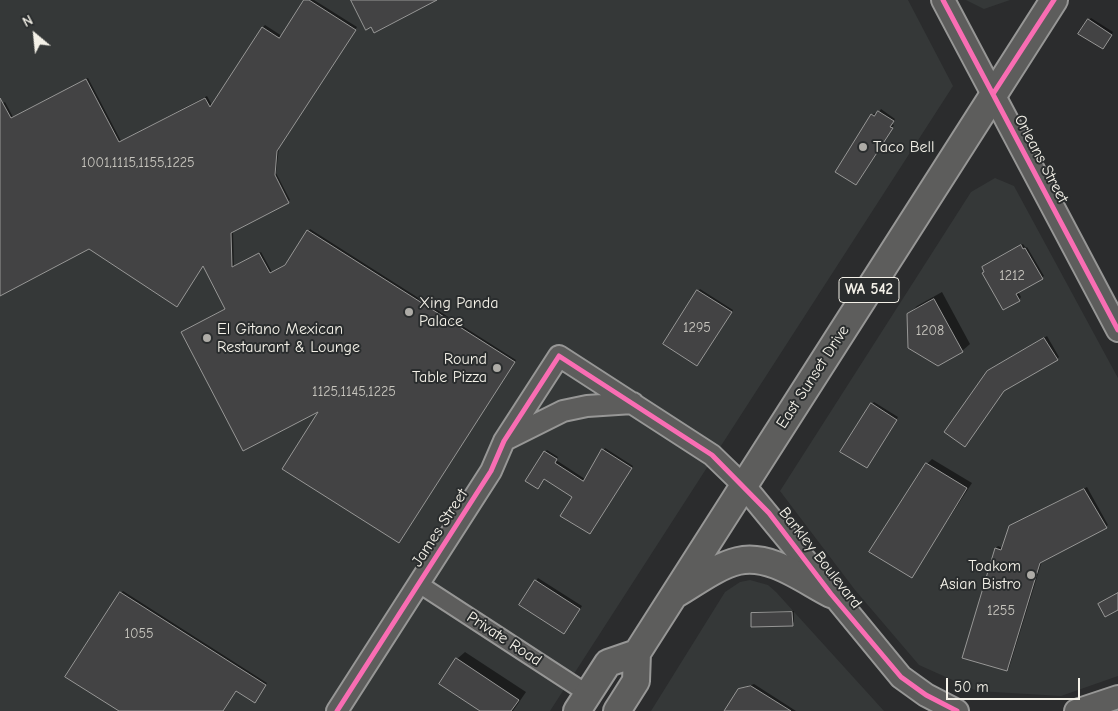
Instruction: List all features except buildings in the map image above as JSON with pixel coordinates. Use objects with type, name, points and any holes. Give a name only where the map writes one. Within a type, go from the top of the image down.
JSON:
[{"type":"main road","name":"Orleans Street","points":[[943,0],[1118,330]]},
{"type":"main road","name":"East Sunset Drive","points":[[617,711],[636,681],[637,653],[1054,0]]},
{"type":"main road","name":"Barkley Boulevard","points":[[744,486],[901,677],[926,695],[957,711]]},
{"type":"main road","points":[[673,595],[728,564],[751,559],[772,564],[832,594]]},
{"type":"main road","points":[[583,702],[608,663],[637,653]]},
{"type":"main road","points":[[1076,711],[1118,697]]},
{"type":"street","name":"Barkley Boulevard","points":[[559,356],[712,455],[744,486]]},
{"type":"street","name":"James Street","points":[[337,711],[491,471],[504,441],[559,356]]},
{"type":"street","points":[[504,441],[564,411],[587,406],[633,403]]},
{"type":"street","name":"Private Road","points":[[419,584],[583,702]]},
{"type":"shaded area","points":[[0,0],[908,0],[953,86],[550,711],[0,711]]},
{"type":"shaded area","points":[[966,0],[1010,0],[984,9]]},
{"type":"shaded area","points":[[995,178],[1014,186],[1118,378],[1118,676],[1061,696],[977,691],[919,665],[855,590],[780,491],[971,192]]},
{"type":"shaded area","points":[[750,580],[768,585],[776,592],[884,711],[651,711],[725,592],[740,582]]},
{"type":"cycle path","points":[[943,0],[1118,330]]},
{"type":"cycle path","points":[[993,94],[1054,0]]},
{"type":"cycle path","points":[[337,711],[491,471],[504,441],[559,356],[712,455],[769,513],[831,594],[901,677],[926,695],[957,711]]},
{"type":"place","name":"Taco Bell","points":[[863,147]]},
{"type":"place","name":"Xing Panda Palace","points":[[409,312]]},
{"type":"place","name":"El Gitano Mexican Restaurant & Lounge","points":[[207,338]]},
{"type":"place","name":"Round Table Pizza","points":[[497,368]]},
{"type":"place","name":"Toakom Asian Bistro","points":[[1031,575]]}]
